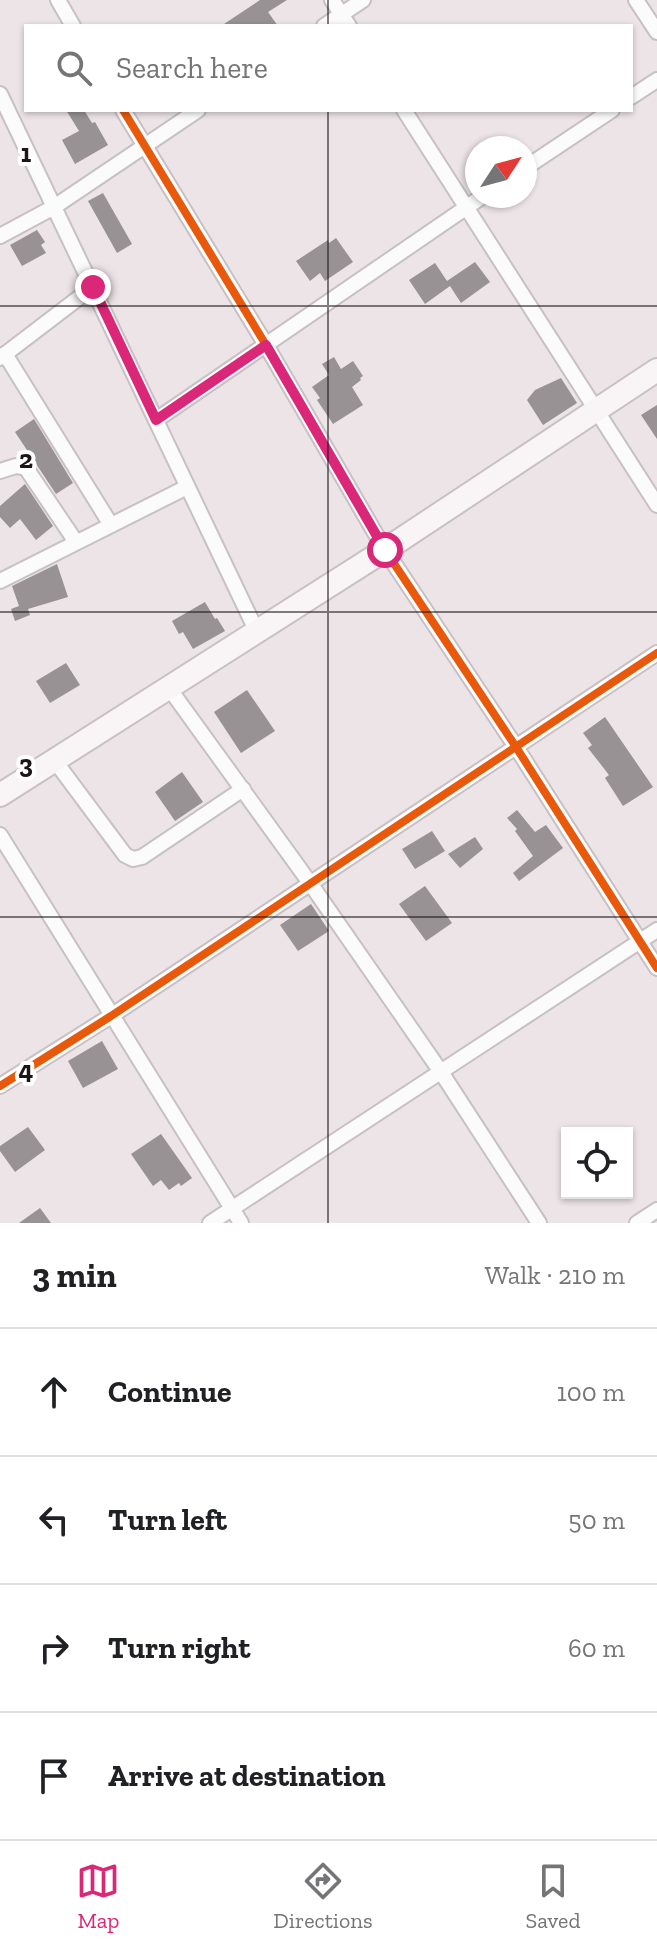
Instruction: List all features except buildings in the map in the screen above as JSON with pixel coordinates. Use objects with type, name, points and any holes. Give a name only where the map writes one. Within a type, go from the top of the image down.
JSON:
[{"type":"street","points":[[58,0],[72,24]]},
{"type":"street","points":[[332,0],[345,20],[363,0]]},
{"type":"street","points":[[636,0],[657,32]]},
{"type":"street","points":[[633,96],[657,80]]},
{"type":"street","points":[[0,94],[257,632]]},
{"type":"street","points":[[124,112],[266,345],[385,550],[657,968]]},
{"type":"street","points":[[0,236],[54,207],[195,112]]},
{"type":"street","points":[[405,112],[465,202]]},
{"type":"street","points":[[537,160],[609,112]]},
{"type":"street","points":[[156,420],[465,208]]},
{"type":"street","points":[[469,208],[657,505]]},
{"type":"street","points":[[93,287],[3,356],[111,525]]},
{"type":"street","points":[[0,795],[385,550],[657,370]]},
{"type":"street","points":[[0,471],[16,466],[26,468],[76,542]]},
{"type":"street","points":[[0,581],[187,487]]},
{"type":"street","points":[[0,1086],[111,1016],[657,653]]},
{"type":"street","points":[[169,688],[441,1072],[539,1223]]},
{"type":"street","points":[[55,761],[125,855],[133,859],[142,857],[243,789]]},
{"type":"street","points":[[0,835],[241,1223]]},
{"type":"street","points":[[210,1223],[657,930]]},
{"type":"street","points":[[637,1223],[657,1210]]},
{"type":"cycle path","points":[[124,112],[266,345],[385,550],[657,968]]},
{"type":"cycle path","points":[[0,1086],[111,1016],[657,653]]},
{"type":"route","points":[[93,287],[156,420],[266,345],[385,550]]}]
